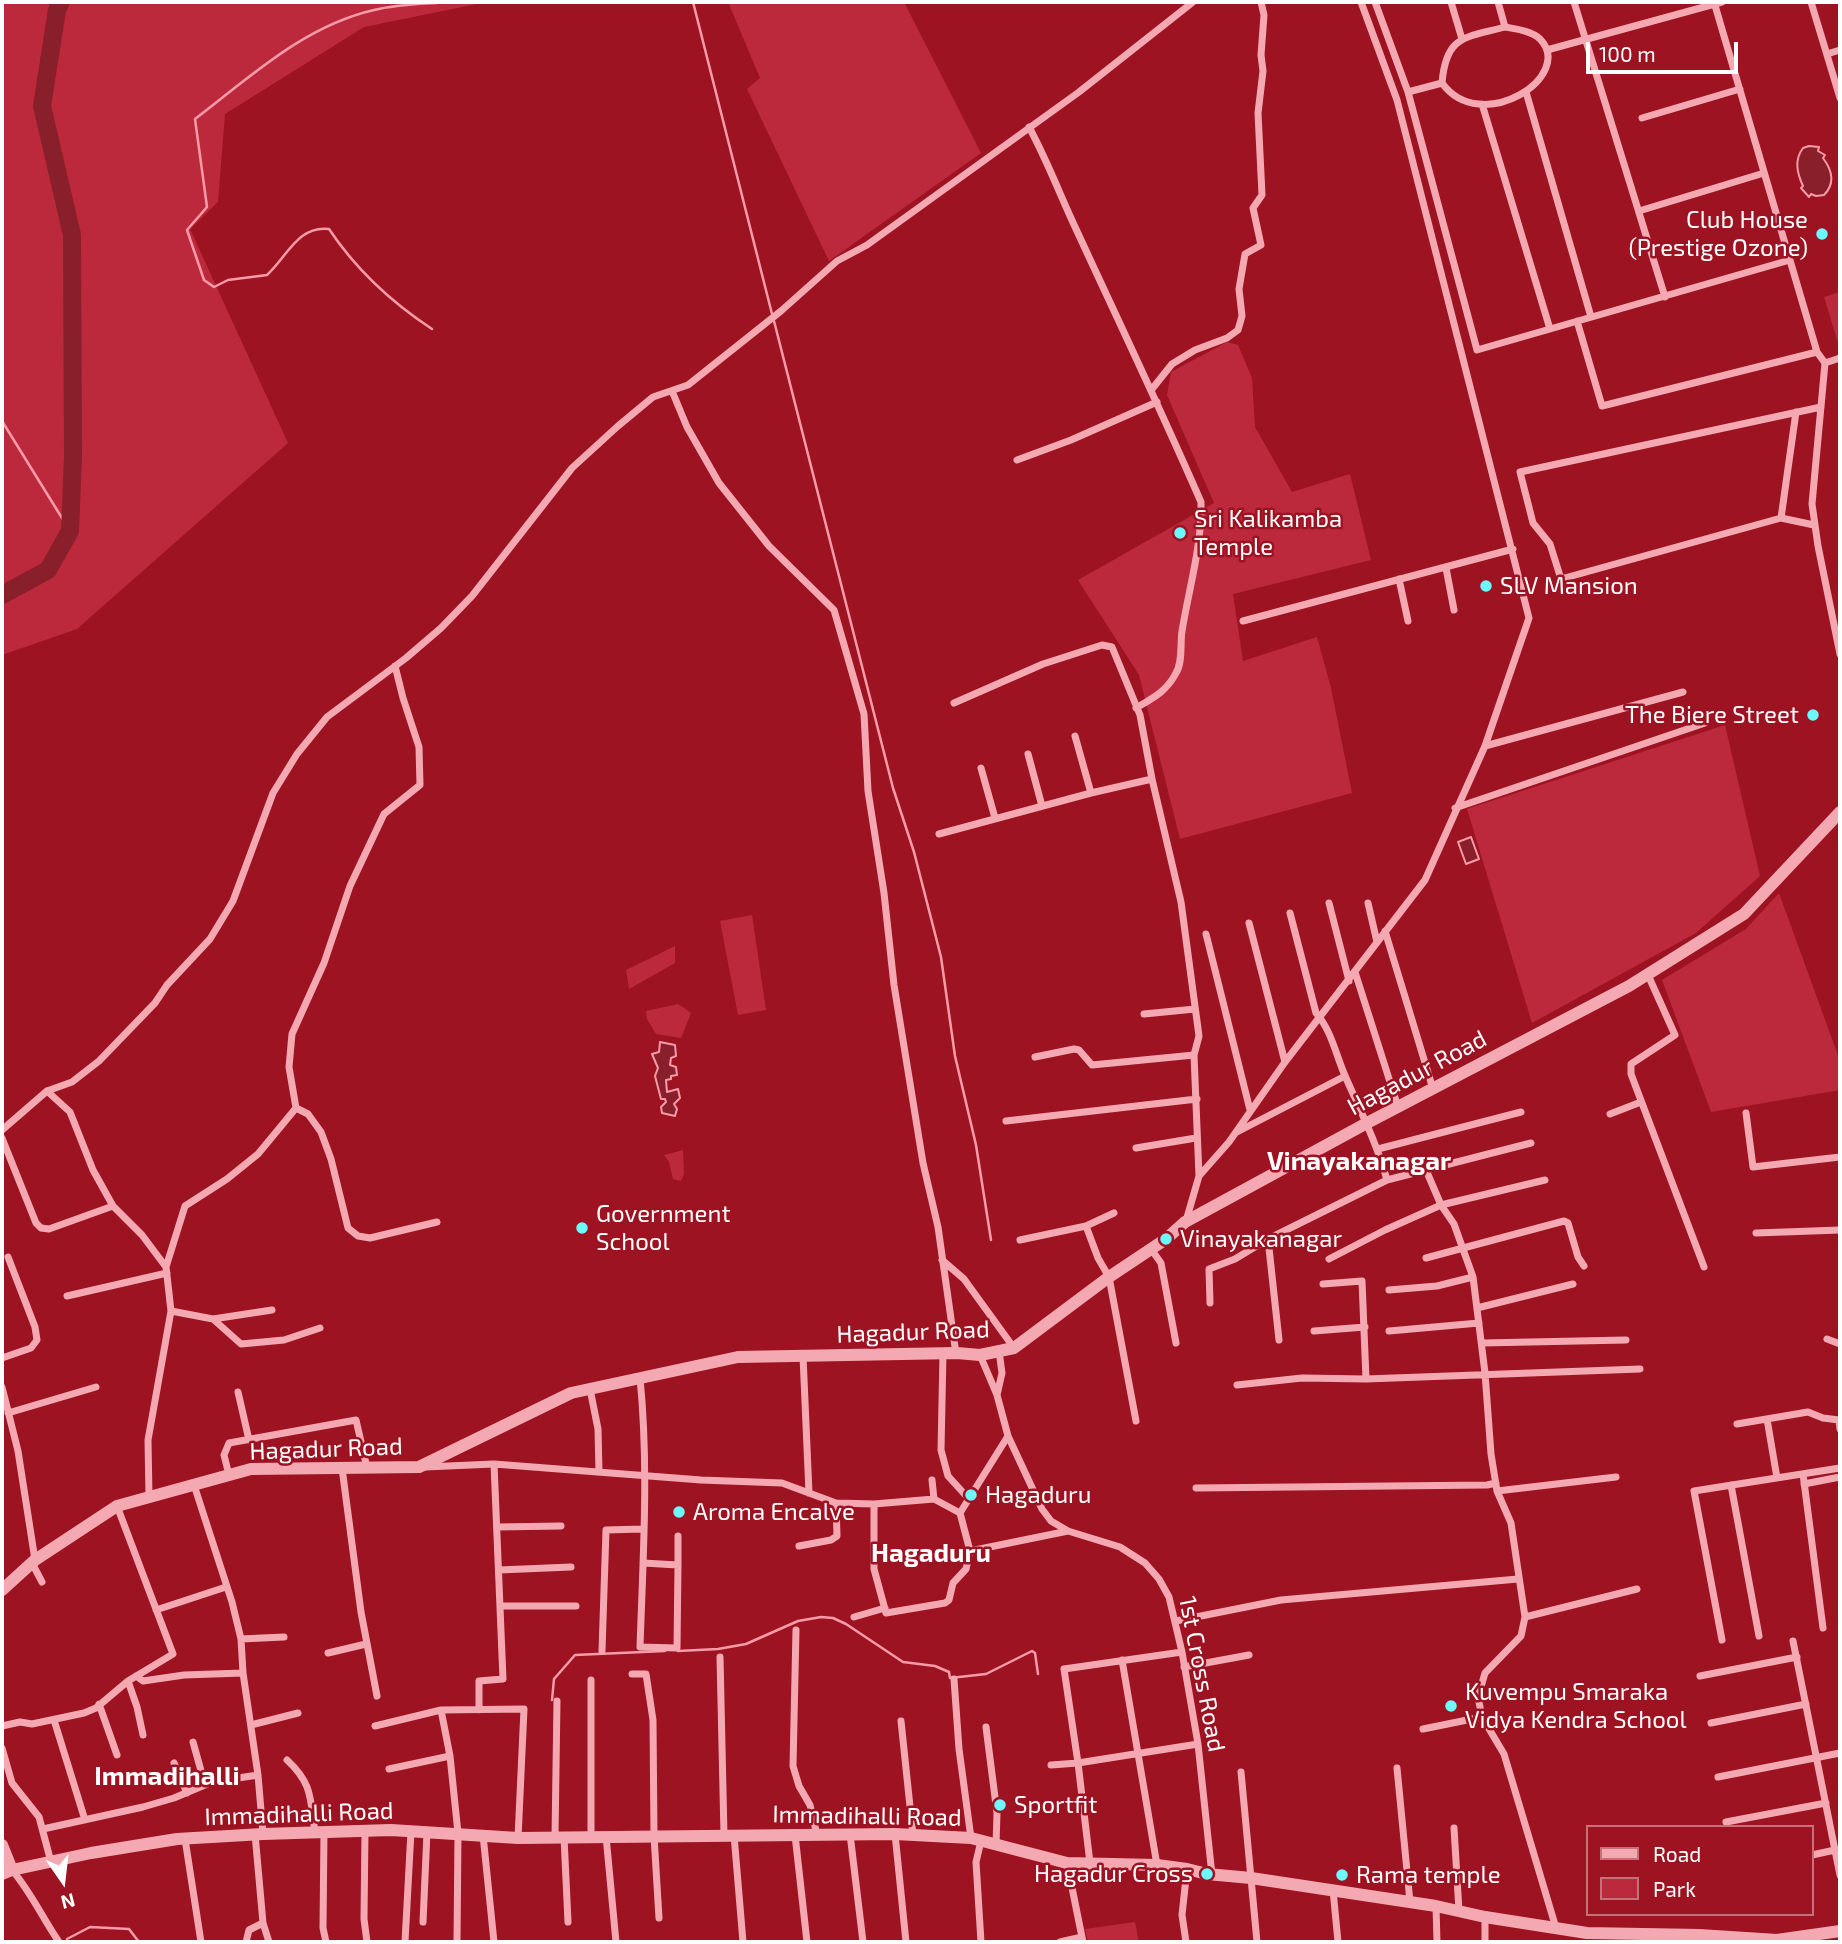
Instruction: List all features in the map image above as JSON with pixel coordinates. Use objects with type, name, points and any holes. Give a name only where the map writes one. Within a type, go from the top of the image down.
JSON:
[{"type":"street","points":[[2,1130],[47,1091],[72,1082],[99,1060],[155,1003],[210,939],[233,901],[273,793],[297,754],[327,717],[441,628],[472,596],[572,468],[653,397],[688,385],[735,349],[837,261],[867,245],[1079,92],[1193,2]]},
{"type":"street","points":[[1152,389],[1172,364],[1238,330],[1242,316],[1239,289],[1245,254],[1261,245],[1253,208],[1262,195],[1258,113],[1263,71],[1261,55],[1264,15],[1261,2]]},
{"type":"street","points":[[1199,1177],[1236,1132],[1285,1062],[1425,880],[1485,746],[1529,618],[1397,100],[1361,2]]},
{"type":"street","points":[[1375,2],[1408,92],[1476,350],[1790,260]]},
{"type":"street","points":[[1451,2],[1462,39]]},
{"type":"street","points":[[1497,2],[1505,27]]},
{"type":"street","points":[[1574,2],[1665,296]]},
{"type":"street","points":[[1811,2],[1840,98]]},
{"type":"street","points":[[1547,50],[1717,3],[1817,352],[1825,363],[1812,504],[1840,654]]},
{"type":"street","points":[[1505,27],[1533,35],[1540,39],[1547,50],[1546,69],[1537,83],[1525,92],[1495,103],[1466,102],[1450,95],[1441,83],[1449,50],[1462,39],[1505,27]]},
{"type":"street","points":[[1827,54],[1840,50]]},
{"type":"street","points":[[1408,92],[1441,83]]},
{"type":"street","points":[[1642,118],[1740,89]]},
{"type":"street","points":[[1525,92],[1591,317]]},
{"type":"street","points":[[1482,104],[1550,329]]},
{"type":"street","points":[[1029,127],[1152,389],[1201,502],[1194,573],[1182,632],[1178,671],[1162,693],[1136,708]]},
{"type":"street","points":[[1639,211],[1764,173]]},
{"type":"street","points":[[1577,321],[1602,406],[1817,352]]},
{"type":"street","points":[[1825,363],[1840,358]]},
{"type":"street","points":[[672,391],[687,427],[719,483],[769,546],[834,610],[863,714],[868,791],[884,893],[894,985],[942,1260],[949,1354],[941,1450],[948,1476],[969,1499]]},
{"type":"street","points":[[1017,460],[1071,440],[1157,402]]},
{"type":"street","points":[[1815,526],[1781,518],[1561,579],[1550,544],[1533,523],[1520,472],[1821,407]]},
{"type":"street","points":[[1781,518],[1796,412]]},
{"type":"street","points":[[1243,621],[1513,548]]},
{"type":"street","points":[[1446,568],[1454,610]]},
{"type":"street","points":[[1399,579],[1408,621]]},
{"type":"street","points":[[954,703],[1043,664],[1102,645],[1112,647],[1140,715],[1181,902],[1199,1036],[1194,1055],[1199,1177],[1185,1222]]},
{"type":"street","points":[[149,1496],[148,1440],[171,1311],[166,1270],[185,1206],[227,1179],[258,1154],[296,1108],[289,1067],[292,1034],[324,963],[350,886],[384,814],[421,785],[419,747],[395,666]]},
{"type":"street","points":[[1485,746],[1683,692]]},
{"type":"street","points":[[1455,808],[1705,723]]},
{"type":"street","points":[[1076,736],[1091,793]]},
{"type":"street","points":[[1028,754],[1042,806]]},
{"type":"street","points":[[981,768],[995,818]]},
{"type":"street","points":[[939,834],[1152,779]]},
{"type":"street","name":"Hagadur Road","points":[[2,1590],[33,1562],[117,1507],[251,1469],[419,1467],[571,1393],[738,1357],[980,1355],[1014,1348],[1109,1277],[1151,1250],[1185,1222],[1648,975],[1744,914],[1840,812]]},
{"type":"street","points":[[1329,903],[1349,981]]},
{"type":"street","points":[[1368,903],[1377,942]]},
{"type":"street","points":[[1290,914],[1316,1013],[1325,1022],[1345,1076],[1378,1149],[1387,1180]]},
{"type":"street","points":[[1249,923],[1285,1062]]},
{"type":"street","points":[[1385,930],[1433,1089]]},
{"type":"street","points":[[1206,934],[1250,1110]]},
{"type":"street","points":[[1355,972],[1398,1107]]},
{"type":"street","points":[[1648,975],[1675,1035],[1631,1065],[1631,1074],[1704,1267]]},
{"type":"street","points":[[1144,1014],[1195,1009]]},
{"type":"street","points":[[1035,1057],[1074,1049],[1079,1050],[1092,1065],[1194,1055]]},
{"type":"street","points":[[1236,1132],[1345,1076]]},
{"type":"street","points":[[47,1091],[70,1112],[93,1170],[113,1206],[142,1235],[166,1270]]},
{"type":"street","points":[[1006,1121],[1197,1100]]},
{"type":"street","points":[[1610,1114],[1641,1102]]},
{"type":"street","points":[[296,1108],[308,1114],[321,1132],[331,1159],[348,1228],[358,1236],[370,1238],[437,1222]]},
{"type":"street","points":[[1378,1149],[1521,1112]]},
{"type":"street","points":[[1746,1113],[1753,1167],[1840,1157]]},
{"type":"street","points":[[2,1138],[36,1223],[41,1228],[49,1229],[113,1206]]},
{"type":"street","points":[[1136,1148],[1196,1138]]},
{"type":"street","points":[[1210,1303],[1209,1269],[1235,1259],[1268,1239],[1387,1180],[1531,1143]]},
{"type":"street","points":[[1426,1170],[1441,1205],[1454,1224],[1473,1277],[1482,1343],[1488,1428],[1497,1487],[1511,1523],[1525,1617],[1521,1636],[1485,1672],[1478,1697],[1482,1717],[1504,1754],[1556,1928]]},
{"type":"street","points":[[1329,1259],[1441,1205],[1545,1180]]},
{"type":"street","points":[[1020,1240],[1086,1226],[1114,1213]]},
{"type":"street","points":[[1426,1258],[1564,1221],[1568,1223],[1578,1257],[1584,1266]]},
{"type":"street","points":[[1086,1226],[1098,1258],[1109,1277],[1136,1421]]},
{"type":"street","points":[[1756,1233],[1840,1230]]},
{"type":"street","points":[[1268,1239],[1279,1340]]},
{"type":"street","points":[[1151,1250],[1161,1263],[1175,1343]]},
{"type":"street","points":[[2,1358],[31,1348],[37,1340],[35,1327],[8,1256]]},
{"type":"street","points":[[942,1260],[964,1279],[1014,1348]]},
{"type":"street","points":[[67,1296],[166,1270]]},
{"type":"street","points":[[1389,1290],[1437,1286],[1473,1277]]},
{"type":"street","points":[[1323,1284],[1362,1281],[1366,1379]]},
{"type":"street","points":[[1477,1308],[1573,1284]]},
{"type":"street","points":[[171,1311],[213,1319],[272,1310]]},
{"type":"street","points":[[213,1319],[241,1344],[284,1340],[320,1328]]},
{"type":"street","points":[[1389,1331],[1479,1323]]},
{"type":"street","points":[[1314,1331],[1365,1327]]},
{"type":"street","points":[[1827,1339],[1840,1344]]},
{"type":"street","points":[[1482,1343],[1626,1340]]},
{"type":"street","points":[[997,1395],[1002,1373],[999,1351]]},
{"type":"street","name":"1st Cross Road","points":[[980,1355],[997,1395],[1008,1436],[1042,1509],[1051,1521],[1068,1531],[1120,1547],[1145,1563],[1159,1578],[1169,1597],[1176,1621],[1198,1744],[1212,1875]]},
{"type":"street","points":[[803,1356],[809,1493]]},
{"type":"street","points":[[1237,1385],[1302,1378],[1366,1379],[1640,1369]]},
{"type":"street","points":[[640,1378],[646,1476],[640,1647],[677,1648],[678,1536]]},
{"type":"street","points":[[2,1387],[18,1451],[33,1562],[42,1581]]},
{"type":"street","points":[[8,1413],[96,1387]]},
{"type":"street","points":[[590,1389],[598,1429],[599,1472]]},
{"type":"street","points":[[238,1392],[249,1440]]},
{"type":"street","points":[[1737,1424],[1808,1412],[1839,1420],[1840,1429]]},
{"type":"street","points":[[1767,1419],[1777,1478]]},
{"type":"street","points":[[229,1475],[224,1455],[229,1443],[356,1420],[367,1468]]},
{"type":"street","points":[[960,1513],[1008,1436]]},
{"type":"street","points":[[479,1710],[479,1681],[503,1679],[494,1464]]},
{"type":"street","points":[[419,1467],[494,1464],[782,1483],[836,1503],[874,1504],[934,1499],[960,1513],[970,1550],[965,1569],[953,1583],[950,1600],[946,1603],[886,1613],[874,1569],[874,1504]]},
{"type":"street","points":[[342,1468],[366,1644],[377,1696]]},
{"type":"street","points":[[1722,1640],[1694,1491],[1840,1468]]},
{"type":"street","points":[[1803,1474],[1824,1628]]},
{"type":"street","points":[[1804,1484],[1840,1477]]},
{"type":"street","points":[[1196,1488],[1497,1487],[1616,1478]]},
{"type":"street","points":[[932,1480],[934,1499]]},
{"type":"street","points":[[194,1485],[241,1639],[243,1673],[258,1775],[262,1923],[270,1942]]},
{"type":"street","points":[[1731,1485],[1759,1636]]},
{"type":"street","points":[[799,1546],[831,1540],[837,1536],[836,1503]]},
{"type":"street","points":[[2,1726],[20,1722],[32,1724],[84,1713],[128,1681],[173,1654],[117,1507]]},
{"type":"street","points":[[497,1527],[561,1526]]},
{"type":"street","points":[[602,1651],[606,1530],[643,1529]]},
{"type":"street","points":[[970,1550],[1068,1531]]},
{"type":"street","points":[[643,1563],[678,1565]]},
{"type":"street","points":[[499,1570],[571,1567]]},
{"type":"street","points":[[1176,1621],[1281,1600],[1518,1579]]},
{"type":"street","points":[[156,1610],[226,1587]]},
{"type":"street","points":[[1525,1617],[1637,1589]]},
{"type":"street","points":[[500,1606],[576,1606]]},
{"type":"street","points":[[854,1617],[886,1608]]},
{"type":"street","points":[[796,1630],[793,1766],[799,1786],[810,1805],[817,1835]]},
{"type":"street","points":[[241,1639],[284,1637]]},
{"type":"street","points":[[1793,1641],[1840,1875]]},
{"type":"street","points":[[328,1653],[366,1644]]},
{"type":"street","points":[[1090,1863],[1064,1669],[1182,1652]]},
{"type":"street","points":[[1184,1667],[1249,1655]]},
{"type":"street","points":[[720,1657],[729,1835],[743,1942]]},
{"type":"street","points":[[1700,1676],[1797,1657]]},
{"type":"street","points":[[1122,1661],[1157,1865]]},
{"type":"street","points":[[136,1676],[143,1681],[184,1675],[243,1673]]},
{"type":"street","points":[[632,1674],[646,1674],[653,1720],[654,1836],[659,1918]]},
{"type":"street","points":[[954,1679],[959,1749],[976,1840],[982,1942]]},
{"type":"street","points":[[591,1680],[591,1836]]},
{"type":"street","points":[[128,1681],[143,1735]]},
{"type":"street","points":[[557,1701],[560,1837],[568,1922]]},
{"type":"street","points":[[99,1704],[117,1755]]},
{"type":"street","points":[[1711,1723],[1806,1704]]},
{"type":"street","points":[[375,1726],[441,1710],[524,1709],[518,1838]]},
{"type":"street","points":[[441,1710],[450,1756],[458,1833],[457,1942]]},
{"type":"street","points":[[251,1726],[298,1713]]},
{"type":"street","points":[[1423,1729],[1482,1717]]},
{"type":"street","points":[[54,1720],[85,1820]]},
{"type":"street","points":[[901,1721],[913,1835]]},
{"type":"street","points":[[986,1727],[997,1813],[996,1845]]},
{"type":"street","points":[[193,1742],[205,1785]]},
{"type":"street","points":[[1051,1765],[1198,1744]]},
{"type":"street","points":[[2,1748],[12,1783],[39,1817],[51,1861]]},
{"type":"street","points":[[1718,1777],[1840,1753]]},
{"type":"street","points":[[389,1769],[450,1756]]},
{"type":"street","points":[[287,1760],[302,1774],[308,1787],[319,1832],[323,1928],[326,1942]]},
{"type":"street","points":[[174,1763],[187,1793]]},
{"type":"street","points":[[1397,1768],[1410,1903]]},
{"type":"street","points":[[1241,1772],[1257,1942]]},
{"type":"street","points":[[43,1829],[143,1807],[205,1785],[258,1775]]},
{"type":"street","points":[[1726,1822],[1826,1803]]},
{"type":"street","points":[[1830,1826],[1840,1824]]},
{"type":"street","points":[[1454,1828],[1459,1911]]},
{"type":"street","points":[[365,1831],[364,1919],[367,1942]]},
{"type":"street","points":[[405,1942],[411,1831]]},
{"type":"street","name":"Immadihalli Road","points":[[7,1872],[90,1853],[185,1839],[259,1834],[411,1831],[518,1838],[895,1834],[976,1840],[1067,1863],[1157,1865],[1212,1875],[1332,1890],[1556,1928],[1587,1938],[1710,1935],[1777,1941],[1840,1935]]},
{"type":"street","points":[[423,1922],[427,1832]]},
{"type":"street","points":[[850,1834],[863,1942]]},
{"type":"street","points":[[895,1834],[906,1942]]},
{"type":"street","points":[[484,1835],[494,1942]]},
{"type":"street","points":[[795,1835],[807,1942]]},
{"type":"street","points":[[606,1836],[616,1942]]},
{"type":"street","points":[[185,1839],[201,1942]]},
{"type":"street","points":[[2,1845],[7,1872],[22,1882],[59,1942]]},
{"type":"street","points":[[1814,1855],[1835,1850]]},
{"type":"street","points":[[1060,1942],[1083,1940],[1067,1863]]},
{"type":"street","points":[[1186,1942],[1182,1915],[1187,1869]]},
{"type":"street","points":[[1332,1890],[1338,1942]]},
{"type":"street","points":[[1436,1906],[1437,1942]]},
{"type":"street","points":[[1485,1917],[1485,1942]]},
{"type":"street","points":[[246,1942],[249,1930],[262,1923]]},
{"type":"green space","points":[[2,2],[487,2],[364,27],[225,114],[218,202],[190,229],[288,443],[77,629],[2,655]]},
{"type":"green space","points":[[728,2],[904,2],[981,153],[829,261],[747,89],[760,78]]},
{"type":"green space","points":[[1840,292],[1840,346],[1839,346],[1824,297]]},
{"type":"green space","points":[[1227,342],[1238,345],[1252,378],[1255,427],[1292,492],[1350,474],[1371,560],[1233,594],[1243,661],[1317,637],[1331,688],[1352,793],[1180,839],[1139,675],[1078,580],[1214,503],[1167,395],[1171,372]]},
{"type":"green space","points":[[1725,725],[1760,876],[1696,933],[1532,1023],[1467,809]]},
{"type":"green space","points":[[1779,893],[1840,1061],[1840,1090],[1711,1112],[1662,980],[1746,929]]},
{"type":"green space","points":[[752,915],[766,1010],[738,1015],[720,921]]},
{"type":"green space","points":[[675,946],[675,963],[629,989],[626,970]]},
{"type":"green space","points":[[678,1004],[691,1013],[681,1038],[656,1034],[647,1019],[646,1011]]},
{"type":"green space","points":[[683,1150],[684,1174],[681,1181],[673,1179],[669,1162],[664,1155]]},
{"type":"green space","points":[[1135,1922],[1139,1942],[1088,1942],[1085,1929]]},
{"type":"shaded area","points":[[1819,147],[1818,151],[1825,155],[1823,158],[1829,167],[1831,181],[1824,195],[1811,194],[1809,197],[1801,188],[1803,186],[1797,162],[1803,148]]},
{"type":"shaded area","points":[[1471,837],[1479,859],[1466,864],[1458,842]]},
{"type":"shaded area","points":[[660,1042],[675,1045],[676,1056],[671,1058],[670,1065],[676,1067],[677,1075],[666,1080],[667,1092],[678,1089],[680,1098],[674,1104],[677,1109],[675,1116],[662,1113],[661,1107],[666,1102],[661,1099],[655,1076],[658,1068],[652,1054],[659,1052]]},
{"type":"waterway","points":[[2,595],[48,570],[70,531],[73,456],[72,235],[42,106],[57,10],[61,2]]},
{"type":"waterway","points":[[432,329],[376,285],[351,259],[329,229],[318,229],[301,237],[267,275],[228,280],[214,287],[204,280],[187,230],[207,207],[195,119],[257,70],[324,28],[383,8],[449,2]]},
{"type":"waterway","points":[[693,2],[772,314]]},
{"type":"waterway","points":[[774,321],[893,788],[914,852],[941,957],[955,1056],[976,1145],[991,1240]]},
{"type":"waterway","points":[[2,421],[70,531]]},
{"type":"waterway","points":[[678,1651],[718,1649],[746,1644],[798,1621],[821,1617],[833,1618],[846,1624],[903,1662],[935,1666],[949,1672],[950,1678],[986,1674],[1032,1651],[1035,1653],[1038,1674]]},
{"type":"waterway","points":[[552,1700],[554,1679],[575,1655],[665,1651]]},
{"type":"waterway","points":[[67,1939],[90,1927],[129,1929],[139,1942]]},
{"type":"place","name":"Club House (Prestige Ozone)","points":[[1822,234]]},
{"type":"place","name":"Sri Kalikamba Temple","points":[[1180,533]]},
{"type":"place","name":"SLV Mansion","points":[[1486,586]]},
{"type":"place","name":"The Biere Street","points":[[1813,715]]},
{"type":"place","name":"Government School","points":[[582,1228]]},
{"type":"place","name":"Vinayakanagar","points":[[1166,1239]]},
{"type":"place","name":"Hagaduru","points":[[971,1495]]},
{"type":"place","name":"Aroma Encalve","points":[[679,1512]]},
{"type":"place","name":"Kuvempu Smaraka Vidya Kendra School","points":[[1451,1706]]},
{"type":"place","name":"Sportfit","points":[[1000,1805]]},
{"type":"place","name":"Hagadur Cross","points":[[1207,1874]]},
{"type":"place","name":"Rama temple","points":[[1342,1875]]},
{"type":"district","name":"Vinayakanagar","points":[[1359,1161]]},
{"type":"district","name":"Hagaduru","points":[[931,1553]]},
{"type":"district","name":"Immadihalli","points":[[167,1776]]}]
